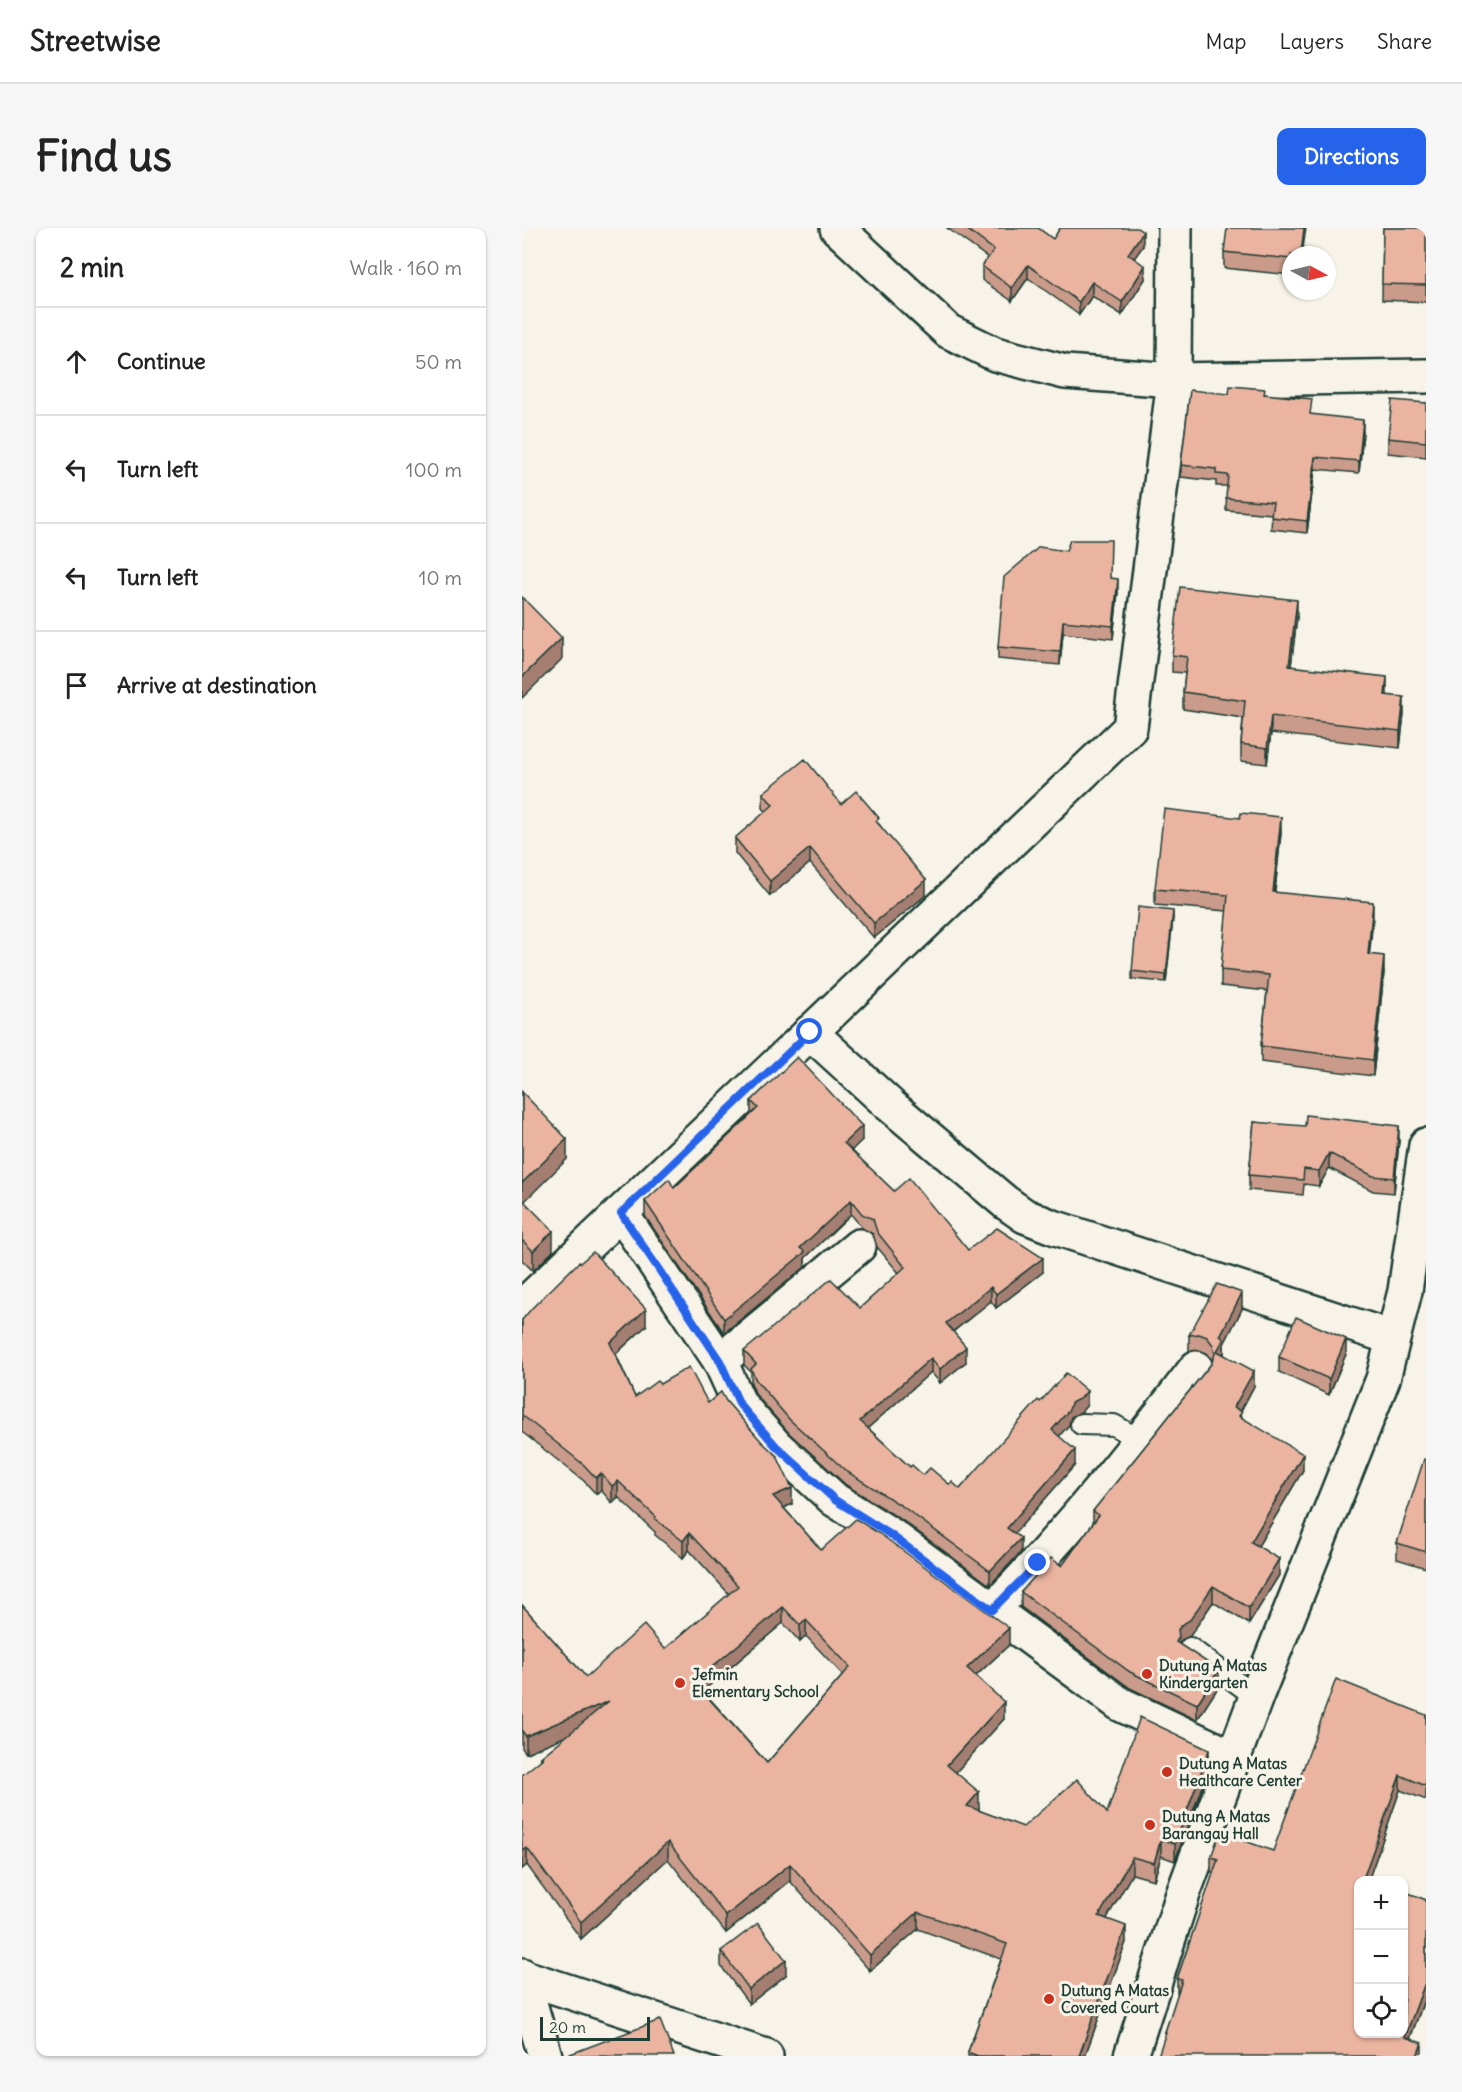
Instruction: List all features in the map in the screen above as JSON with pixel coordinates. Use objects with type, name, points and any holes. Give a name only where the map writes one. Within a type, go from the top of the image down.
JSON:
[{"type":"street","points":[[837,228],[948,331],[995,354],[1065,372],[1174,380],[1426,376]]},
{"type":"street","points":[[522,1307],[1130,728],[1174,380],[1175,228]]},
{"type":"street","points":[[810,1032],[891,1106],[1005,1202],[1025,1216],[1062,1231],[1393,1338]]},
{"type":"street","points":[[1131,2056],[1184,1894],[1256,1697],[1383,1379],[1405,1291],[1426,1145]]},
{"type":"street","points":[[621,1213],[720,1361],[740,1405],[784,1454],[835,1500],[891,1535],[1120,1704],[1234,1758]]},
{"type":"street","points":[[720,1361],[859,1246]]},
{"type":"street","points":[[992,1610],[1038,1563],[1141,1441],[1196,1368]]},
{"type":"street","points":[[523,1976],[545,2056]]},
{"type":"street","points":[[523,1976],[766,2056]]},
{"type":"lane","points":[[1081,1424],[1114,1425],[1141,1441]]},
{"type":"lane","points":[[1190,1648],[1256,1697]]},
{"type":"building","points":[[965,228],[1038,228],[1053,239],[1060,228],[1137,228],[1143,232],[1128,254],[1145,266],[1122,302],[1092,282],[1079,302],[1028,265],[1012,288],[982,266],[994,250]]},
{"type":"building","points":[[1227,228],[1304,228],[1302,246],[1282,246],[1282,258],[1224,252]]},
{"type":"building","points":[[1383,228],[1426,228],[1426,285],[1382,284]]},
{"type":"building","points":[[1230,386],[1265,389],[1264,394],[1312,399],[1310,414],[1363,420],[1359,461],[1315,457],[1307,521],[1271,517],[1273,502],[1226,498],[1228,475],[1216,474],[1216,469],[1181,465],[1190,390],[1229,394]]},
{"type":"building","points":[[1392,400],[1426,403],[1426,442],[1388,438]]},
{"type":"building","points":[[1070,540],[1111,540],[1110,578],[1118,579],[1113,626],[1063,621],[1060,652],[998,647],[1004,577],[1039,547],[1066,551]]},
{"type":"building","points":[[1180,587],[1297,600],[1289,666],[1387,677],[1385,695],[1404,697],[1400,731],[1271,716],[1267,748],[1241,744],[1245,701],[1183,692],[1187,657],[1172,655]]},
{"type":"building","points":[[522,597],[562,638],[522,677]]},
{"type":"building","points":[[805,759],[841,804],[856,791],[879,818],[876,821],[926,880],[874,923],[810,848],[770,881],[735,838],[773,805],[763,793]]},
{"type":"building","points":[[1164,809],[1240,818],[1241,813],[1281,817],[1273,892],[1373,902],[1368,954],[1384,956],[1373,1060],[1261,1046],[1269,975],[1221,970],[1228,895],[1155,889]]},
{"type":"building","points":[[1138,907],[1173,911],[1166,975],[1132,971]]},
{"type":"building","points":[[797,1057],[862,1126],[844,1143],[894,1191],[909,1178],[968,1250],[997,1228],[1043,1258],[996,1294],[991,1287],[946,1323],[966,1347],[940,1369],[931,1358],[860,1421],[910,1467],[912,1465],[923,1475],[930,1468],[949,1484],[952,1482],[960,1489],[1038,1400],[1040,1402],[1066,1373],[1087,1391],[1081,1398],[1071,1403],[1069,1410],[1052,1430],[1075,1450],[1007,1528],[1021,1538],[990,1571],[902,1506],[846,1471],[789,1419],[756,1380],[751,1369],[756,1364],[744,1351],[831,1279],[860,1308],[905,1267],[877,1232],[873,1219],[862,1214],[851,1200],[800,1248],[805,1252],[724,1319],[645,1201],[669,1179],[674,1188],[758,1108],[751,1101]]},
{"type":"building","points":[[522,1092],[567,1139],[522,1183]]},
{"type":"building","points":[[1306,1115],[1399,1126],[1394,1178],[1373,1176],[1329,1153],[1319,1171],[1304,1169],[1303,1180],[1249,1175],[1254,1122],[1305,1126]]},
{"type":"building","points":[[522,1199],[553,1231],[533,1251],[522,1240]]},
{"type":"building","points":[[593,1252],[646,1309],[610,1343],[635,1397],[657,1381],[660,1384],[689,1367],[708,1403],[721,1392],[726,1401],[777,1456],[792,1488],[773,1496],[821,1550],[856,1519],[1009,1628],[967,1668],[1004,1702],[947,1765],[979,1792],[967,1806],[1023,1827],[1077,1779],[1107,1813],[1140,1717],[1209,1750],[1175,1844],[1161,1839],[1154,1863],[1132,1857],[1099,1916],[1126,1926],[1079,2056],[978,2056],[968,2052],[1007,1944],[918,1912],[870,1955],[790,1864],[726,1916],[668,1842],[581,1922],[527,1848],[522,1852],[522,1775],[609,1701],[526,1736],[522,1731],[522,1605],[586,1677],[644,1625],[665,1649],[738,1586],[689,1533],[683,1541],[655,1519],[656,1517],[618,1481],[612,1486],[601,1473],[596,1478],[584,1465],[522,1415],[522,1320]],"holes":[[[783,1607],[800,1625],[806,1620],[850,1667],[767,1763],[694,1682]]]},
{"type":"building","points":[[1217,1284],[1242,1293],[1220,1336],[1224,1339],[1217,1351],[1254,1371],[1234,1407],[1242,1412],[1239,1416],[1303,1454],[1251,1542],[1279,1559],[1249,1608],[1213,1586],[1190,1620],[1181,1625],[1178,1630],[1179,1637],[1176,1642],[1219,1670],[1197,1704],[1130,1672],[1021,1592],[1051,1558],[1062,1566],[1099,1515],[1093,1511],[1211,1364],[1215,1354],[1213,1345],[1207,1337],[1199,1334],[1189,1335]]},
{"type":"building","points":[[1296,1317],[1346,1339],[1329,1379],[1279,1357]]},
{"type":"building","points":[[1424,1459],[1426,1460],[1426,1552],[1397,1543]]},
{"type":"building","points":[[1336,1679],[1426,1715],[1426,1786],[1400,1775],[1364,1876],[1354,1876],[1354,2038],[1408,2038],[1422,2043],[1417,2056],[1158,2056],[1182,1980],[1177,1979],[1218,1859],[1211,1857],[1220,1832],[1273,1851]]},
{"type":"building","points":[[1408,1893],[1426,1900],[1426,1980],[1408,2029]]},
{"type":"building","points":[[758,1923],[786,1960],[749,1989],[721,1951]]},
{"type":"building","points":[[660,2020],[674,2056],[565,2056]]},
{"type":"place","name":"Dutung A Matas Kindergarten","points":[[1147,1674]]},
{"type":"place","name":"Jefmin Elementary School","points":[[680,1683]]},
{"type":"place","name":"Dutung A Matas Healthcare Center","points":[[1167,1772]]},
{"type":"place","name":"Dutung A Matas Barangay Hall","points":[[1150,1825]]},
{"type":"place","name":"Dutung A Matas Covered Court","points":[[1049,1999]]},
{"type":"route","points":[[810,1032],[621,1213],[720,1361],[740,1405],[776,1446],[835,1500],[891,1535],[992,1610],[1038,1563]]}]
